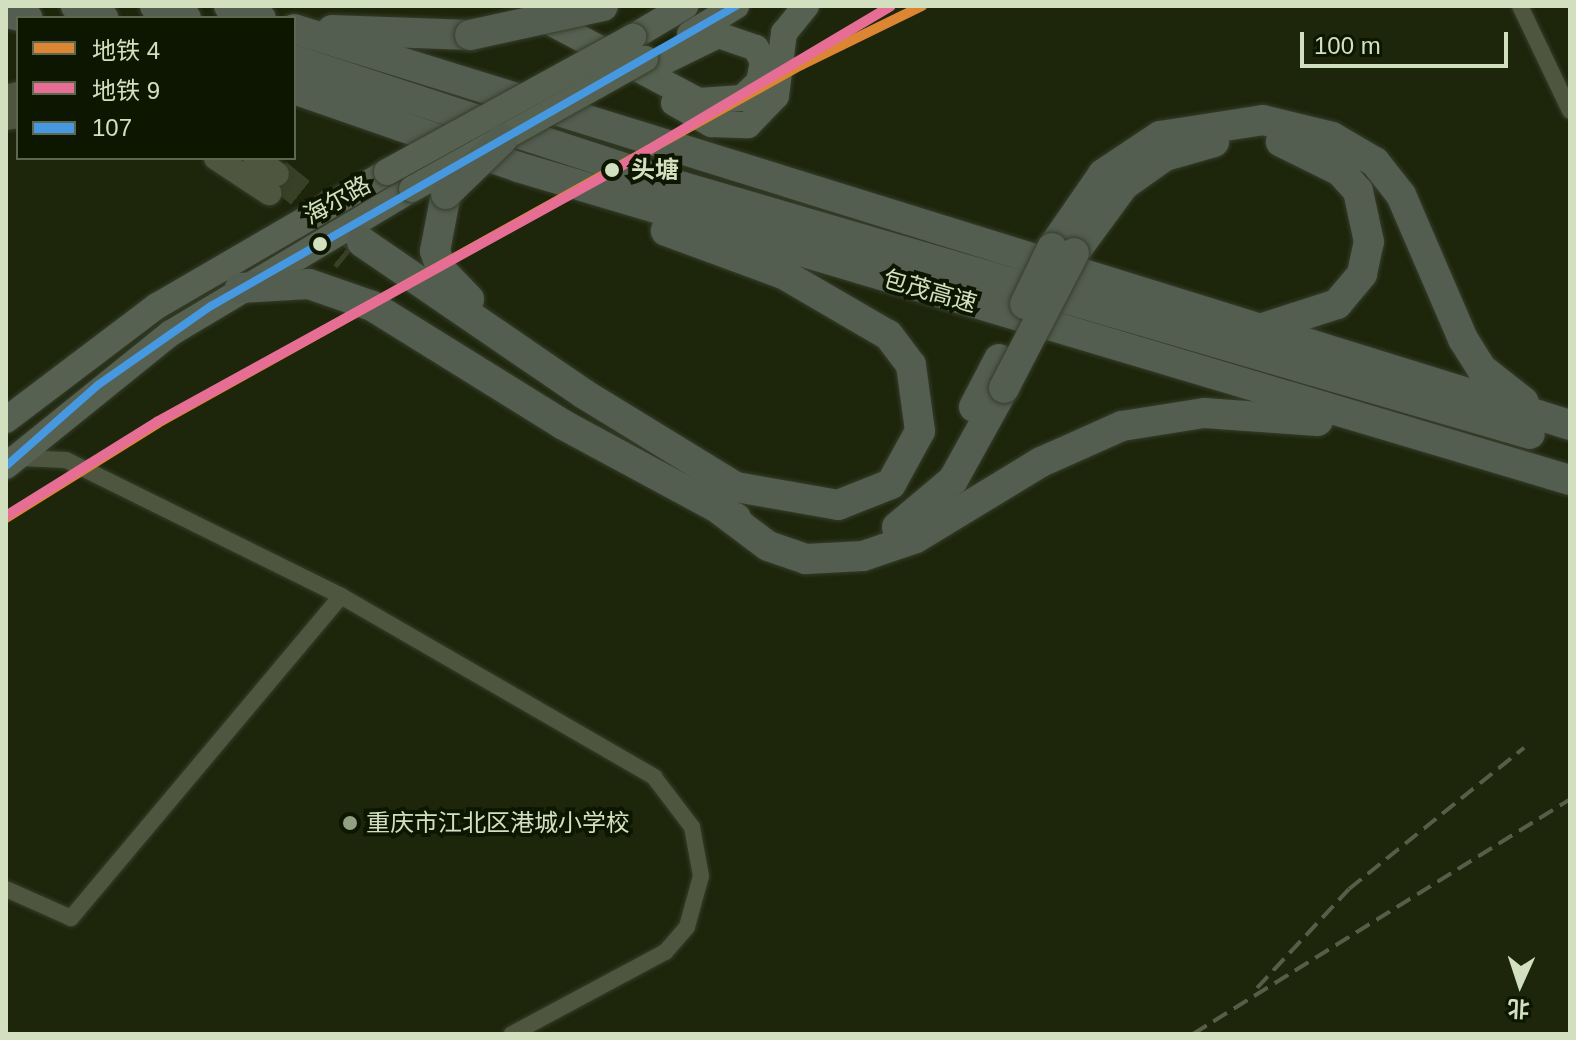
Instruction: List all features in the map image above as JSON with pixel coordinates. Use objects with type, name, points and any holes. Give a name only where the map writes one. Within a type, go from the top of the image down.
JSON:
[{"type":"highway","points":[[76,6],[98,16]]},
{"type":"highway","points":[[155,6],[181,16]]},
{"type":"highway","points":[[229,6],[256,16]]},
{"type":"highway","points":[[296,28],[470,35],[603,6]]},
{"type":"highway","points":[[296,29],[1257,329],[1567,431]]},
{"type":"highway","name":"包茂高速","points":[[296,61],[683,187],[1567,431]]},
{"type":"highway","name":"包茂高速","points":[[296,90],[377,120],[1570,480]]},
{"type":"highway","points":[[377,120],[783,274],[888,335],[911,365],[920,431],[891,484],[838,505],[728,499]]},
{"type":"highway","points":[[240,288],[309,284],[351,297],[648,468],[728,499],[805,519],[869,515],[899,502],[939,468],[1103,174],[1160,136],[1263,120],[1332,137],[1375,162],[1401,195],[1482,369],[1510,396],[1567,431]]},
{"type":"highway","points":[[728,499],[808,543],[880,534],[930,506],[953,480],[1004,388],[1063,250],[1124,185],[1165,156],[1228,138],[1264,138],[1317,154],[1358,191],[1368,216],[1362,274],[1337,304],[1257,329]]},
{"type":"highway","points":[[502,140],[446,194],[435,251],[456,288],[592,380],[728,499],[768,546],[806,559],[863,556],[916,538],[1080,442],[1161,417],[1204,413],[1346,427],[1570,490]]},
{"type":"highway","points":[[648,468],[355,249],[661,439]]},
{"type":"main road","name":"海尔路","points":[[9,463],[64,413],[240,288],[580,95],[643,55],[685,6]]},
{"type":"main road","name":"海尔路","points":[[6,420],[157,306],[387,172],[643,55],[736,6]]},
{"type":"main road","points":[[553,12],[572,44],[728,127],[748,125],[769,108],[784,33],[806,6]]},
{"type":"main road","points":[[553,12],[699,101],[742,98],[759,82],[763,62],[748,43],[718,35],[643,55]]},
{"type":"street","points":[[519,6],[553,12]]},
{"type":"street","points":[[1520,6],[1570,111]]},
{"type":"street","points":[[220,160],[273,184],[256,160]]},
{"type":"street","points":[[64,413],[55,436],[66,460]]},
{"type":"street","points":[[9,463],[66,460],[341,596],[654,777],[692,827],[701,876],[687,927],[672,944],[512,1034]]},
{"type":"street","points":[[6,889],[71,918],[341,596]]},
{"type":"tunnel","points":[[277,174],[362,242]]},
{"type":"tunnel","points":[[308,225],[347,257]]},
{"type":"railway","points":[[1257,988],[1349,889],[1524,748]]},
{"type":"railway","points":[[1193,1034],[1570,799]]},
{"type":"metro line","name":"9","points":[[6,516],[157,422],[613,171],[891,6]]},
{"type":"metro line","name":"4","points":[[6,518],[158,423],[801,65],[922,6]]},
{"type":"transit line","name":"107","points":[[6,466],[98,385],[211,306],[736,6]]},
{"type":"place","name":"头塘","points":[[612,170]]},
{"type":"place","name":"重庆市江北区港城小学校","points":[[350,823]]}]
